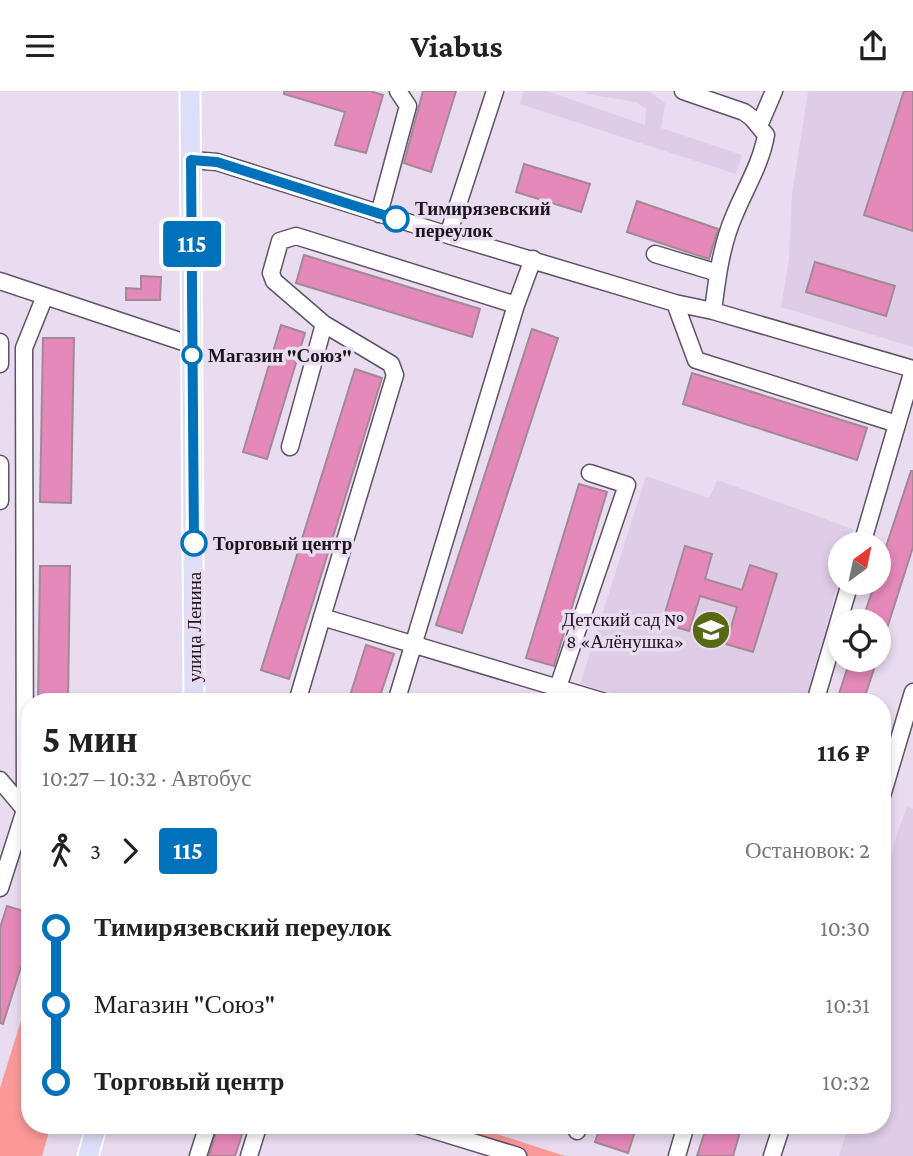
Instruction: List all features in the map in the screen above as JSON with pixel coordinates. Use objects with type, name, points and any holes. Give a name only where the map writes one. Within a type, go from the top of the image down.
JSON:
[{"type":"main road","name":"улица Ленина","points":[[190,91],[194,693]]},
{"type":"main road","points":[[88,1156],[94,1134]]},
{"type":"street","points":[[379,214],[408,106],[398,91]]},
{"type":"street","points":[[448,235],[495,91]]},
{"type":"street","points":[[683,91],[713,95],[744,112],[766,135],[764,146],[733,218],[718,273],[713,311]]},
{"type":"street","points":[[760,126],[774,91]]},
{"type":"street","points":[[191,160],[217,162],[675,303],[713,311],[913,370],[866,532]]},
{"type":"street","points":[[301,693],[395,375],[391,364],[324,324],[274,281],[271,273],[280,241],[296,236],[516,305]]},
{"type":"street","points":[[655,254],[718,273]]},
{"type":"street","points":[[399,693],[516,305],[533,259]]},
{"type":"street","points":[[0,281],[192,345]]},
{"type":"street","points":[[26,693],[24,348],[45,296]]},
{"type":"street","points":[[675,303],[696,361],[897,424]]},
{"type":"street","points":[[290,447],[324,324]]},
{"type":"street","points":[[0,342],[0,364]]},
{"type":"street","points":[[0,464],[0,501]]},
{"type":"street","points":[[558,687],[627,485],[590,473]]},
{"type":"street","points":[[818,693],[846,595]]},
{"type":"street","points":[[322,617],[572,693]]},
{"type":"street","points":[[891,762],[913,692]]},
{"type":"street","points":[[0,780],[21,804]]},
{"type":"street","points":[[0,801],[21,809]]},
{"type":"street","points":[[0,888],[21,828]]},
{"type":"street","points":[[198,1156],[205,1134]]},
{"type":"street","points":[[249,1156],[256,1134]]},
{"type":"street","points":[[446,1134],[518,1156]]},
{"type":"street","points":[[677,1156],[683,1134]]},
{"type":"street","points":[[772,1156],[779,1134]]},
{"type":"shaded area","points":[[524,91],[547,91],[645,125],[646,109],[636,102],[586,94],[586,91],[648,91],[665,103],[661,128],[742,155],[736,174],[520,104]]},
{"type":"shaded area","points":[[808,91],[913,91],[913,347],[781,307],[789,259],[792,195]]},
{"type":"shaded area","name":"Детский сад № 8 «Алёнушка»","points":[[646,476],[709,498],[717,480],[853,529],[852,532],[828,532],[828,595],[835,595],[831,609],[828,609],[828,620],[808,693],[612,693],[580,684]]},
{"type":"shaded area","points":[[907,807],[913,809],[913,1156],[839,1156],[846,1134],[891,1134],[891,857]]},
{"type":"shaded area","points":[[21,1021],[21,1134],[48,1134],[42,1156],[0,1156],[0,1088]]},
{"type":"shaded area","points":[[422,1134],[497,1134],[565,1156],[492,1156]]},
{"type":"building","points":[[284,91],[370,91],[383,95],[366,153],[335,145],[345,112],[284,94]]},
{"type":"building","points":[[423,91],[456,91],[431,172],[404,163]]},
{"type":"building","points":[[904,91],[913,91],[913,231],[864,215]]},
{"type":"building","points":[[524,164],[590,184],[581,212],[516,192]]},
{"type":"building","points":[[637,201],[718,229],[709,259],[627,232]]},
{"type":"building","points":[[304,255],[480,309],[472,337],[296,283]]},
{"type":"building","points":[[815,262],[895,286],[886,316],[806,292]]},
{"type":"building","points":[[141,276],[161,277],[160,300],[126,300],[126,288],[141,289]]},
{"type":"building","points":[[281,325],[305,333],[267,459],[243,452]]},
{"type":"building","points":[[532,329],[558,338],[462,633],[436,625]]},
{"type":"building","points":[[43,338],[74,338],[71,503],[40,502]]},
{"type":"building","points":[[355,369],[382,378],[289,679],[261,670]]},
{"type":"building","points":[[692,373],[867,428],[857,460],[683,404]]},
{"type":"building","points":[[913,471],[913,547],[891,616],[891,609],[866,609],[871,595],[891,595],[891,532]]},
{"type":"building","points":[[579,484],[607,492],[554,666],[526,658]]},
{"type":"building","points":[[685,546],[712,554],[705,579],[742,590],[750,565],[777,574],[753,652],[726,644],[737,607],[700,596],[689,631],[662,623]]},
{"type":"building","points":[[40,566],[70,566],[68,693],[38,693]]},
{"type":"building","points":[[366,645],[394,654],[381,693],[351,693]]},
{"type":"building","points":[[846,672],[873,672],[866,693],[839,693]]},
{"type":"building","points":[[7,906],[21,910],[21,967],[3,1024],[0,1023],[0,928]]},
{"type":"building","points":[[215,1134],[242,1134],[235,1156],[209,1156]]},
{"type":"building","points":[[598,1134],[634,1134],[628,1153],[595,1142]]},
{"type":"building","points":[[704,1134],[739,1134],[733,1156],[697,1156]]},
{"type":"bus line","name":"115","points":[[194,543],[191,160],[217,162],[396,219]]},
{"type":"place","name":"Тимирязевский переулок","points":[[396,219]]},
{"type":"place","name":"Магазин \"Союз\"","points":[[192,355]]},
{"type":"place","name":"Торговый центр","points":[[194,543]]},
{"type":"place","name":"Детский сад № 8 «Алёнушка»","points":[[711,630]]}]
